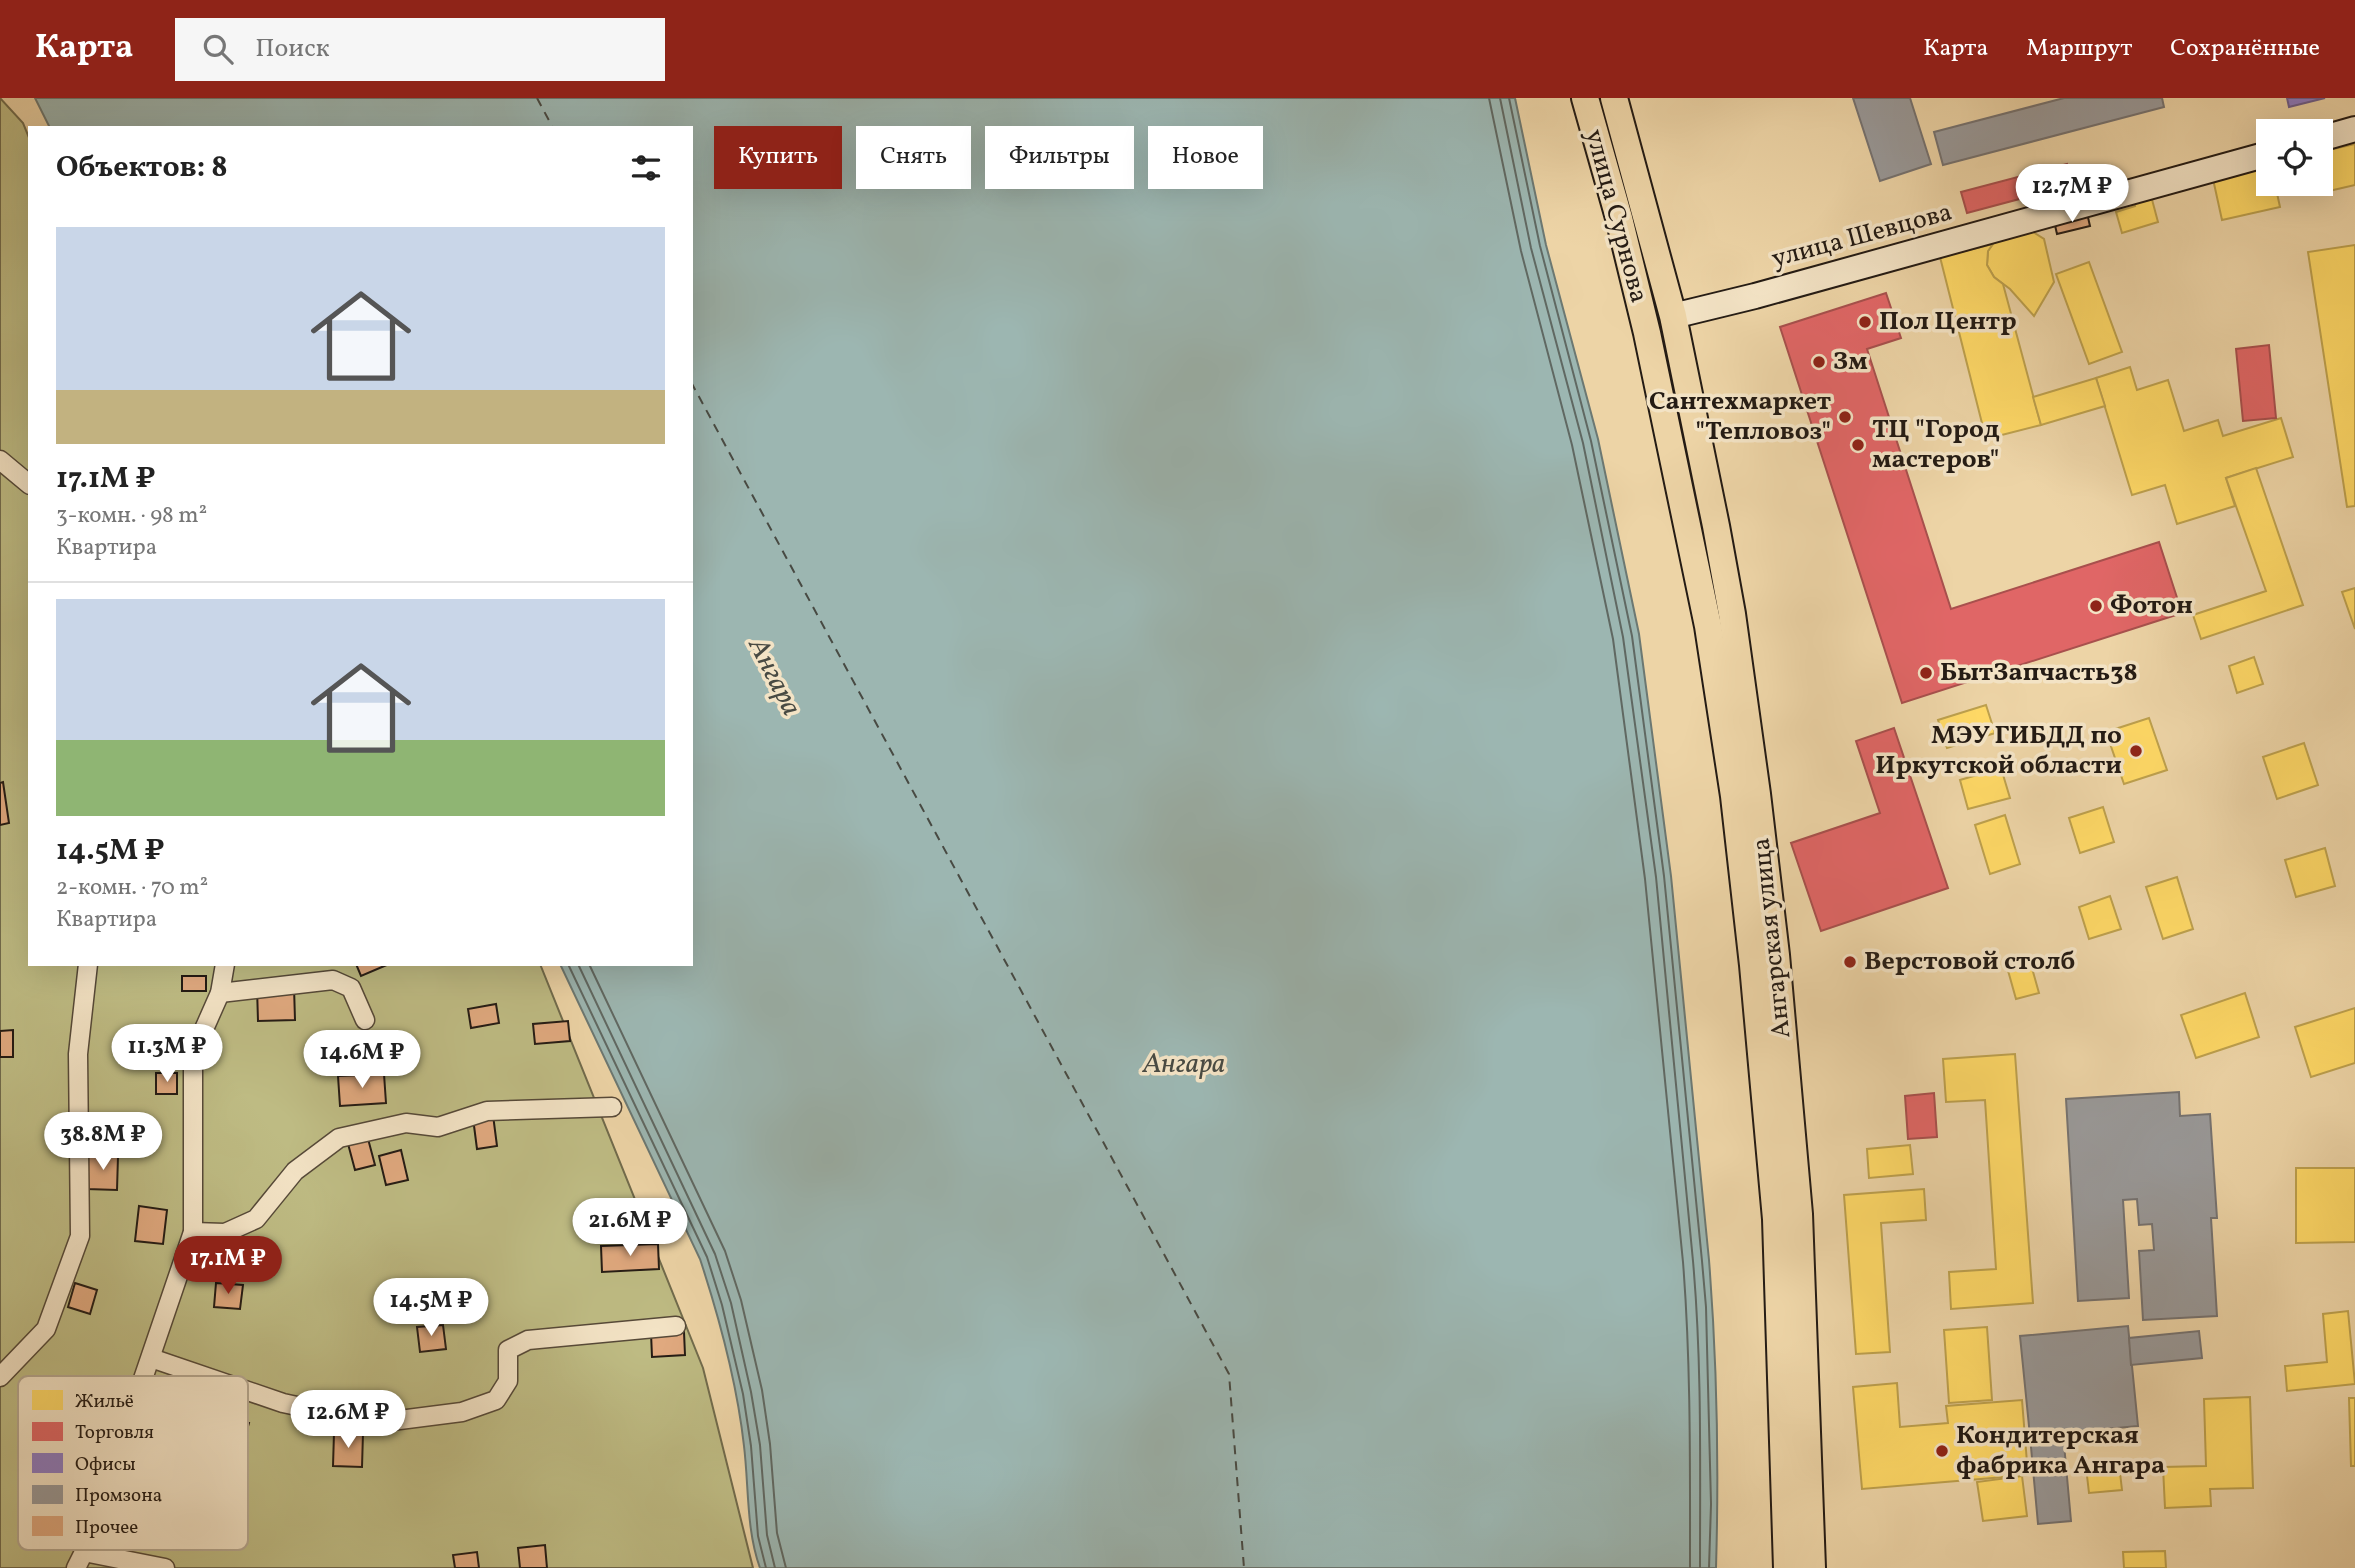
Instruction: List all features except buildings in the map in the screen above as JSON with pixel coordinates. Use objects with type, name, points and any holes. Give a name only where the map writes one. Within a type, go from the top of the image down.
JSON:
[{"type":"main road","name":"улица Сурнова","points":[[1585,98],[1619,218],[1647,334]]},
{"type":"main road","name":"улица Сурнова","points":[[1614,98],[1673,316]]},
{"type":"main road","points":[[2333,135],[2355,129]]},
{"type":"main road","name":"улица Шевцова","points":[[1673,316],[1755,296],[2256,157]]},
{"type":"main road","name":"Ангарская улица","points":[[1673,316],[1732,614],[1776,955],[1799,1213],[1812,1568]]},
{"type":"main road","name":"Ангарская улица","points":[[1647,334],[1708,626],[1734,796],[1753,965],[1776,1219],[1787,1568]]},
{"type":"street","points":[[0,460],[28,483]]},
{"type":"street","points":[[0,1377],[46,1329],[80,1236],[78,1054],[88,966]]},
{"type":"street","points":[[145,1376],[193,1232],[193,1054],[220,993],[225,966]]},
{"type":"street","points":[[220,993],[333,980],[351,988],[365,1020]]},
{"type":"street","points":[[193,1232],[225,1233],[256,1219],[295,1171],[339,1138],[405,1123],[438,1127],[487,1111],[612,1107]]},
{"type":"street","points":[[248,1391],[283,1403],[376,1423],[463,1412],[496,1400],[508,1381],[508,1350],[528,1340],[676,1326]]},
{"type":"street","points":[[151,1358],[204,1376]]},
{"type":"street","points":[[80,1560],[165,1568]]},
{"type":"shaded area","points":[[0,98],[23,123],[28,135],[28,966],[541,966],[703,1368],[753,1568],[0,1568]]},
{"type":"water","name":"Ангара","points":[[35,98],[1515,98],[1546,245],[1598,439],[1639,634],[1671,876],[1709,1260],[1717,1414],[1716,1568],[760,1568],[750,1523],[737,1399],[721,1328],[700,1259],[561,966],[693,966],[693,126],[49,126]]},
{"type":"ferry route","points":[[537,98],[552,126]]},
{"type":"ferry route","points":[[693,386],[1229,1374],[1244,1568]]},
{"type":"place","name":"Пол Центр","points":[[1865,322]]},
{"type":"place","name":"Зм","points":[[1819,362]]},
{"type":"place","name":"Сантехмаркет \"Тепловоз\"","points":[[1845,417]]},
{"type":"place","name":"ТЦ \"Город мастеров\"","points":[[1858,445]]},
{"type":"place","name":"Фотон","points":[[2096,606]]},
{"type":"place","name":"БытЗапчасть38","points":[[1926,673]]},
{"type":"place","name":"МЭУ ГИБДД по Иркутской области","points":[[2136,751]]},
{"type":"place","name":"Верстовой столб","points":[[1850,962]]},
{"type":"place","name":"Кондитерская фабрика Ангара","points":[[1942,1451]]}]
